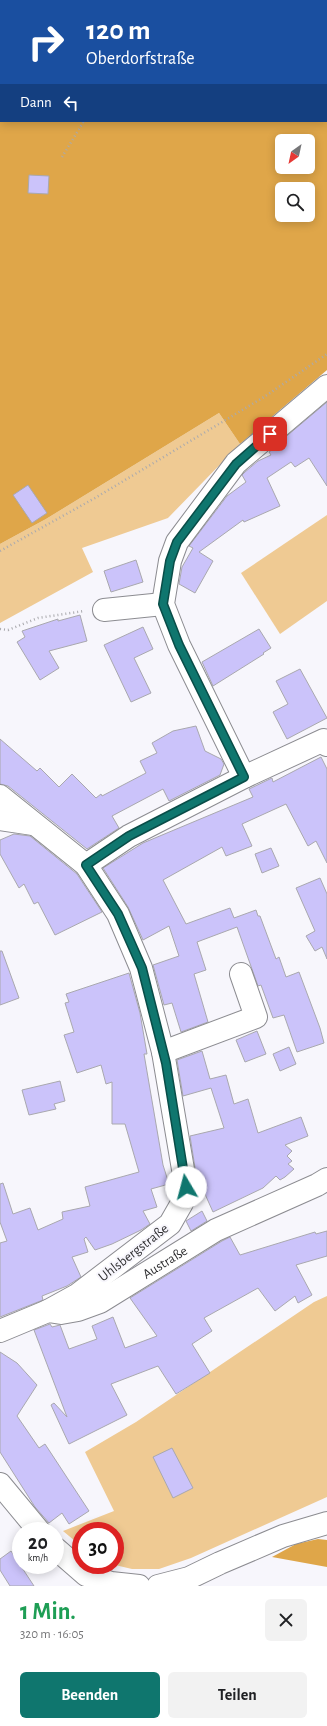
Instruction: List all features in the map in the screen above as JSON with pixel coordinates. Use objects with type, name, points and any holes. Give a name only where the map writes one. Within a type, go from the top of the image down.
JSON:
[{"type":"street","points":[[244,777],[179,645],[163,604],[170,561],[177,542],[236,464],[327,386]]},
{"type":"street","points":[[104,610],[163,604]]},
{"type":"street","points":[[86,865],[129,836],[244,777],[324,740],[327,745]]},
{"type":"street","name":"Uhlsbergstraße","points":[[0,796],[21,811],[33,824],[86,865],[118,914],[142,968],[163,1052],[186,1187],[182,1204],[170,1224],[77,1295],[48,1311]]},
{"type":"street","points":[[0,819],[33,824]]},
{"type":"street","points":[[163,1052],[256,1017],[241,974]]},
{"type":"street","name":"Austraße","points":[[0,1331],[48,1311],[61,1313],[78,1310],[100,1302],[216,1230],[317,1185],[327,1179]]},
{"type":"street","points":[[0,1484],[32,1522]]},
{"type":"street","points":[[158,1586],[189,1578],[283,1536],[327,1523]]},
{"type":"street","points":[[64,1556],[86,1575],[111,1583],[139,1586]]},
{"type":"path","points":[[62,157],[83,122]]},
{"type":"path","points":[[0,552],[95,498],[264,397],[327,354]]},
{"type":"path","points":[[0,629],[8,630],[38,618],[104,610]]},
{"type":"shaded area","points":[[0,122],[327,122],[327,370],[240,444],[219,413],[46,519],[0,544]]},
{"type":"shaded area","points":[[219,413],[240,444],[168,518],[82,548],[93,572],[0,623],[0,544],[46,519]]},
{"type":"shaded area","points":[[327,515],[327,601],[280,634],[241,573]]},
{"type":"shaded area","points":[[327,1296],[327,1497],[191,1558],[159,1569],[132,1569],[124,1567],[124,1522],[86,1522],[114,1511],[85,1452],[136,1422],[314,1302]]},
{"type":"shaded area","points":[[72,1527],[72,1538],[64,1532]]},
{"type":"shaded area","points":[[318,1539],[327,1540],[327,1567],[272,1557],[296,1544]]},
{"type":"building","points":[[29,175],[49,176],[48,194],[28,193]]},
{"type":"building","points":[[327,402],[327,486],[309,458],[295,467],[291,462],[267,478],[280,506],[244,522],[243,520],[199,552],[213,561],[195,593],[179,584],[182,567],[193,548],[189,546],[227,496],[246,482],[242,475],[258,461],[271,455],[269,452],[283,442],[282,440]]},
{"type":"building","points":[[28,485],[47,513],[32,523],[13,495]]},
{"type":"building","points":[[136,560],[143,582],[111,592],[104,571]]},
{"type":"building","points":[[80,615],[87,641],[49,651],[59,668],[40,680],[17,642],[25,637],[22,631],[58,619],[58,621]]},
{"type":"building","points":[[143,627],[153,649],[134,658],[151,693],[131,702],[104,645]]},
{"type":"building","points":[[259,629],[271,648],[213,686],[202,662]]},
{"type":"building","points":[[300,669],[327,718],[287,739],[273,712],[288,704],[276,681]]},
{"type":"building","points":[[196,726],[205,751],[221,759],[224,764],[220,775],[169,801],[163,789],[112,816],[119,828],[87,849],[8,786],[0,784],[0,739],[37,771],[40,768],[59,787],[72,774],[96,798],[101,794],[102,796],[146,773],[140,761],[157,753],[152,743],[173,731]]},
{"type":"building","points":[[321,757],[327,769],[327,863],[316,841],[308,846],[286,804],[242,824],[252,846],[226,856],[222,847],[163,880],[186,924],[230,908],[234,918],[256,910],[258,916],[260,916],[276,959],[279,957],[286,977],[299,972],[320,1028],[324,1043],[297,1052],[284,1015],[273,1018],[261,985],[258,986],[237,927],[197,942],[206,970],[194,974],[208,1022],[181,1032],[172,1003],[164,1005],[153,965],[179,956],[169,926],[143,940],[128,907],[103,868],[143,843],[253,797],[249,789],[272,778],[273,782]]},
{"type":"building","points":[[14,834],[30,836],[77,874],[102,912],[55,935],[38,902],[34,904],[24,884],[19,888],[0,854],[0,840]]},
{"type":"building","points":[[271,848],[279,866],[262,873],[255,854]]},
{"type":"building","points":[[320,878],[327,894],[327,959],[322,947],[315,951],[306,936],[315,931],[296,888]]},
{"type":"building","points":[[0,951],[2,951],[19,998],[0,1005]]},
{"type":"building","points":[[129,973],[140,1013],[147,1054],[144,1054],[163,1165],[169,1184],[151,1189],[157,1207],[143,1211],[150,1224],[112,1244],[95,1250],[86,1237],[84,1239],[88,1252],[72,1257],[81,1277],[67,1286],[42,1296],[43,1300],[0,1317],[0,1243],[7,1241],[0,1222],[0,1184],[3,1183],[13,1214],[30,1208],[38,1230],[63,1219],[62,1212],[90,1206],[85,1187],[139,1172],[125,1124],[112,1124],[112,1082],[106,1084],[101,1065],[77,1073],[64,1035],[74,1032],[65,1003],[69,1002],[66,994]]},
{"type":"building","points":[[257,1031],[266,1054],[245,1062],[236,1040]]},
{"type":"building","points":[[289,1047],[296,1064],[280,1071],[273,1054]]},
{"type":"building","points":[[202,1051],[210,1079],[226,1075],[234,1104],[248,1099],[258,1133],[301,1117],[308,1136],[285,1145],[292,1151],[287,1156],[292,1161],[288,1164],[294,1169],[285,1177],[280,1180],[276,1176],[263,1188],[213,1212],[196,1174],[190,1136],[224,1128],[211,1088],[183,1096],[177,1060]]},
{"type":"building","points":[[60,1081],[65,1101],[54,1104],[56,1109],[29,1115],[22,1090]]},
{"type":"building","points":[[202,1211],[207,1221],[191,1231],[186,1221]]},
{"type":"building","points":[[327,1231],[327,1256],[296,1265],[312,1295],[298,1303],[295,1296],[275,1311],[258,1288],[204,1318],[212,1331],[192,1344],[210,1373],[176,1394],[158,1366],[111,1384],[127,1415],[69,1444],[51,1405],[54,1403],[67,1417],[34,1330],[50,1324],[52,1327],[60,1325],[69,1349],[97,1339],[92,1326],[113,1317],[125,1348],[157,1336],[130,1298],[222,1241],[230,1237],[240,1255],[315,1232],[316,1234]]},
{"type":"building","points":[[0,1352],[17,1363],[37,1385],[17,1416],[39,1448],[45,1444],[89,1511],[69,1524],[62,1513],[48,1522],[35,1507],[0,1452]]},
{"type":"building","points":[[172,1448],[193,1488],[173,1498],[153,1457]]},
{"type":"building","points":[[11,1551],[12,1574],[26,1574],[34,1586],[10,1586],[0,1570],[0,1559]]},
{"type":"route","points":[[186,1187],[166,1063],[142,968],[118,914],[86,865],[129,836],[244,777],[179,645],[163,604],[170,561],[177,542],[236,464],[270,434]]}]
